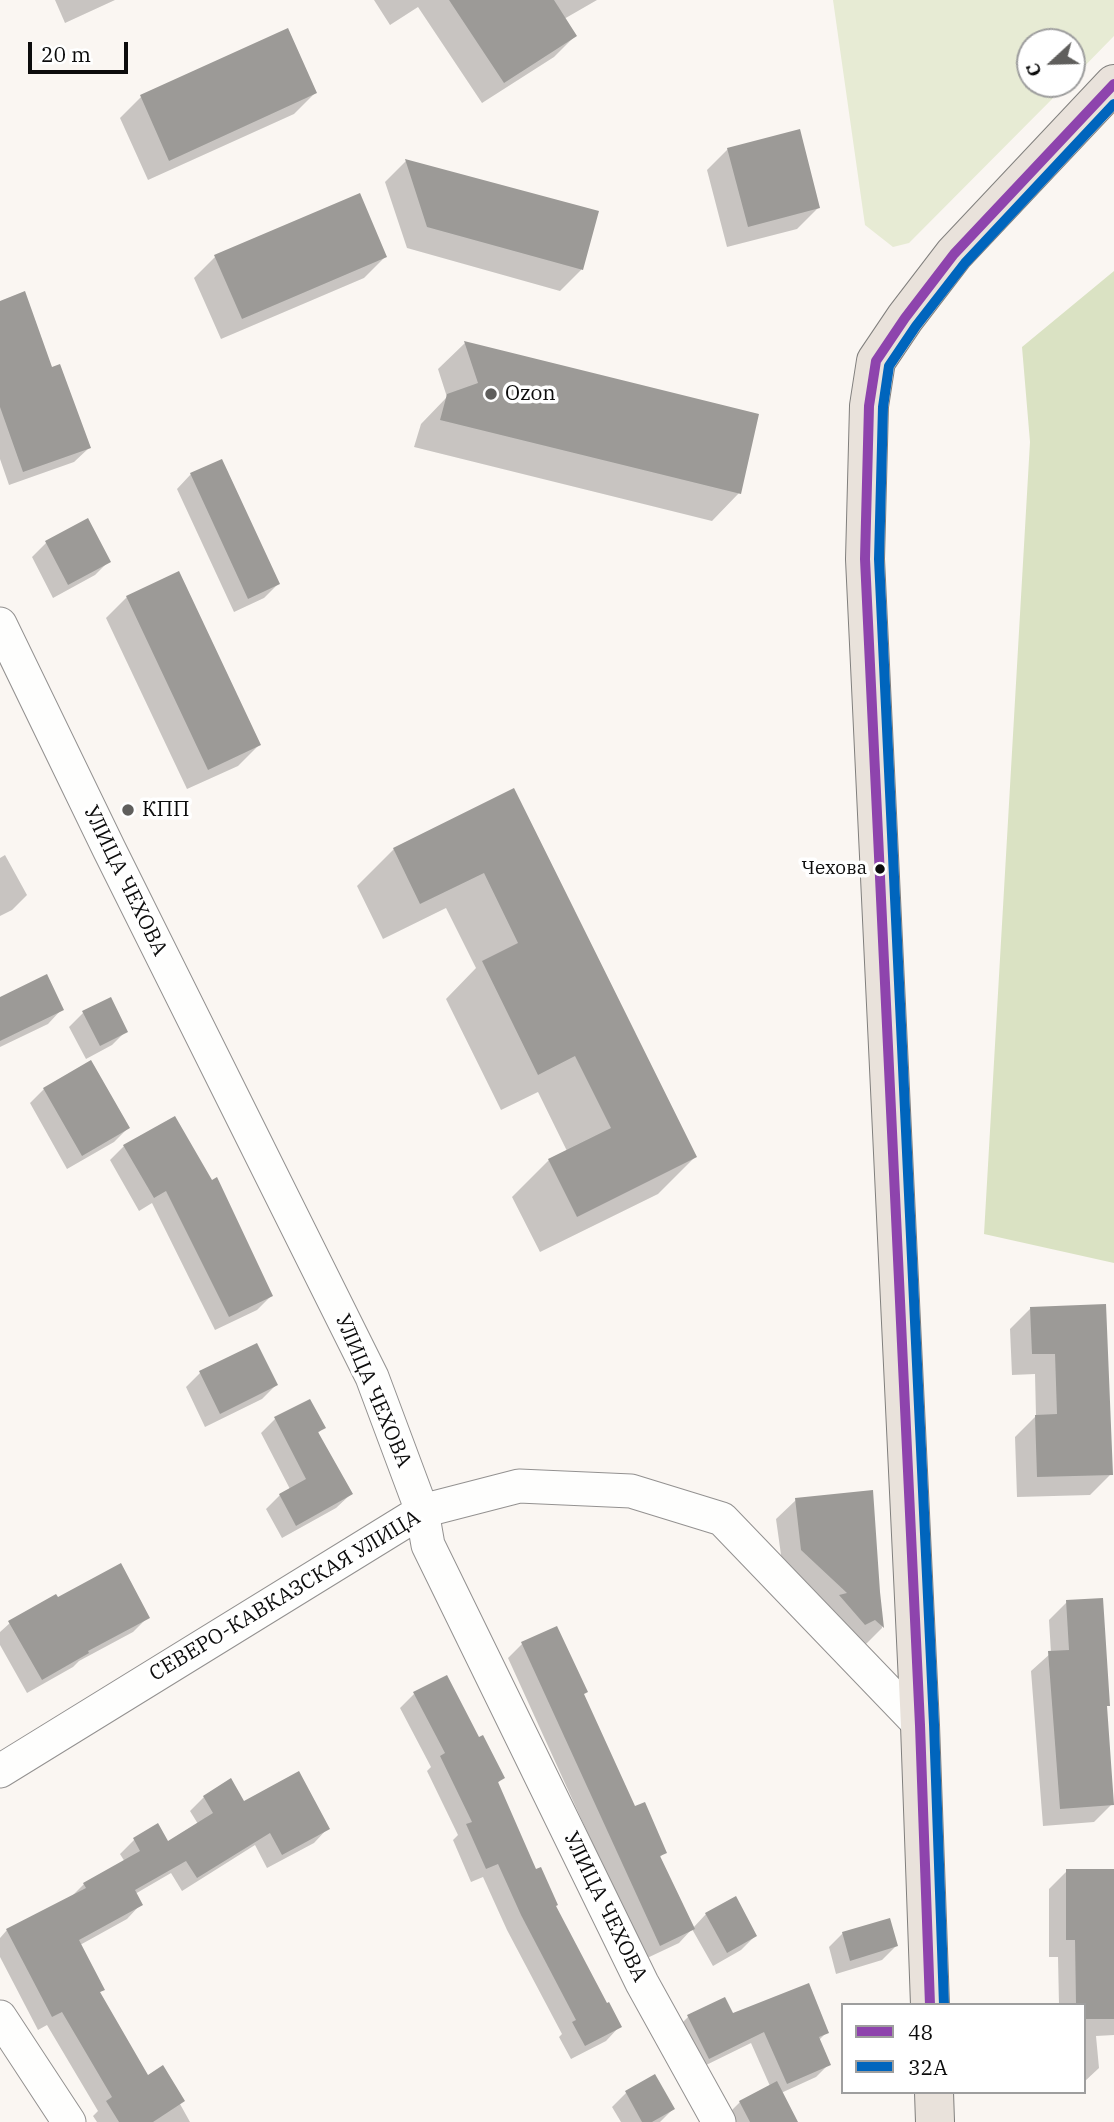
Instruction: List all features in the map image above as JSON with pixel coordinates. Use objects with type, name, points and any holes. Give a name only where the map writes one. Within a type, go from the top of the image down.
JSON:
[{"type":"main road","points":[[930,2003],[920,1725],[866,572],[869,406],[876,361],[905,318],[954,254],[1114,84]]},
{"type":"main road","points":[[933,2094],[935,2122]]},
{"type":"street","name":"УЛИЦА ЧЕХОВА","points":[[0,624],[372,1377],[422,1511],[428,1545],[642,1983],[719,2122]]},
{"type":"street","name":"СЕВЕРО-КАВКАЗСКАЯ УЛИЦА","points":[[0,1771],[422,1511],[519,1486],[631,1491],[722,1519],[920,1725]]},
{"type":"street","points":[[0,2017],[69,2122]]},
{"type":"green space","points":[[833,0],[1114,0],[1114,36],[1086,65],[1086,28],[1016,28],[1016,98],[1053,98],[909,243],[893,247],[865,225]]},
{"type":"green space","points":[[1114,271],[1114,1263],[984,1234],[1030,442],[1022,347]]},
{"type":"building","points":[[449,0],[554,0],[577,36],[504,83]]},
{"type":"building","points":[[288,28],[317,93],[169,161],[140,95]]},
{"type":"building","points":[[800,129],[820,208],[748,227],[727,148]]},
{"type":"building","points":[[405,159],[599,211],[583,270],[427,227]]},
{"type":"building","points":[[360,193],[387,257],[242,319],[214,255]]},
{"type":"building","points":[[25,291],[52,367],[60,364],[91,448],[23,472],[0,407],[0,301]]},
{"type":"building","points":[[464,341],[759,414],[741,494],[440,420],[447,394],[478,383]]},
{"type":"building","points":[[222,459],[280,584],[248,599],[190,473]]},
{"type":"building","points":[[88,518],[111,562],[68,585],[45,541]]},
{"type":"building","points":[[179,571],[261,745],[208,770],[126,596]]},
{"type":"building","points":[[514,788],[697,1157],[577,1217],[548,1159],[611,1128],[575,1056],[538,1075],[482,961],[518,943],[484,873],[420,904],[393,848]]},
{"type":"building","points":[[47,974],[64,1010],[0,1041],[0,997]]},
{"type":"building","points":[[111,997],[128,1032],[100,1046],[82,1011]]},
{"type":"building","points":[[91,1060],[130,1128],[82,1156],[43,1088]]},
{"type":"building","points":[[175,1116],[212,1180],[217,1177],[273,1296],[229,1317],[166,1191],[154,1198],[123,1145]]},
{"type":"building","points":[[1106,1304],[1113,1475],[1037,1477],[1035,1415],[1057,1414],[1055,1354],[1032,1354],[1030,1307]]},
{"type":"building","points":[[257,1343],[278,1385],[220,1414],[199,1371]]},
{"type":"building","points":[[310,1399],[326,1428],[318,1432],[353,1494],[296,1526],[279,1494],[306,1479],[274,1417]]},
{"type":"building","points":[[873,1490],[884,1628],[875,1620],[865,1625],[839,1595],[847,1593],[801,1550],[795,1498]]},
{"type":"building","points":[[121,1563],[150,1618],[88,1651],[89,1653],[42,1680],[8,1621],[56,1594],[58,1597]]},
{"type":"building","points":[[1103,1598],[1114,1805],[1060,1809],[1048,1651],[1069,1650],[1066,1600]]},
{"type":"building","points":[[557,1626],[588,1692],[584,1694],[635,1806],[645,1802],[667,1853],[660,1856],[695,1929],[660,1946],[521,1642]]},
{"type":"building","points":[[447,1675],[479,1737],[483,1735],[505,1778],[498,1782],[536,1869],[541,1867],[558,1905],[556,1906],[622,2027],[585,2046],[572,2022],[576,2020],[521,1915],[498,1864],[486,1869],[466,1824],[472,1822],[440,1756],[445,1753],[413,1692]]},
{"type":"building","points":[[299,1771],[330,1829],[282,1855],[270,1833],[197,1878],[186,1861],[135,1890],[143,1905],[79,1940],[105,1990],[100,1992],[148,2075],[163,2065],[185,2101],[153,2122],[119,2122],[106,2101],[112,2097],[62,2012],[52,2017],[6,1929],[86,1888],[83,1883],[140,1851],[133,1838],[158,1823],[168,1841],[213,1813],[203,1796],[231,1778],[244,1801]]},
{"type":"building","points":[[1066,1869],[1114,1869],[1114,2019],[1086,2019],[1086,2003],[1076,2003],[1075,1940],[1066,1940]]},
{"type":"building","points":[[736,1896],[757,1936],[727,1953],[705,1913]]},
{"type":"building","points":[[890,1918],[898,1946],[850,1961],[842,1932]]},
{"type":"building","points":[[809,1983],[829,2033],[819,2037],[831,2065],[787,2084],[764,2032],[709,2059],[687,2015],[725,1997],[733,2013]]},
{"type":"building","points":[[655,2074],[675,2109],[652,2122],[642,2122],[625,2091]]},
{"type":"building","points":[[777,2081],[798,2122],[750,2122],[739,2101]]},
{"type":"transit line","name":"48","points":[[930,2003],[920,1725],[865,559],[869,406],[876,361],[905,318],[954,254],[1114,84]]},
{"type":"transit line","name":"32A","points":[[944,2003],[934,1724],[879,559],[883,407],[889,366],[916,326],[965,263],[1114,104]]},
{"type":"place","name":"Ozon","points":[[491,394]]},
{"type":"place","name":"КПП","points":[[128,810]]},
{"type":"place","name":"Чехова","points":[[880,869]]}]
